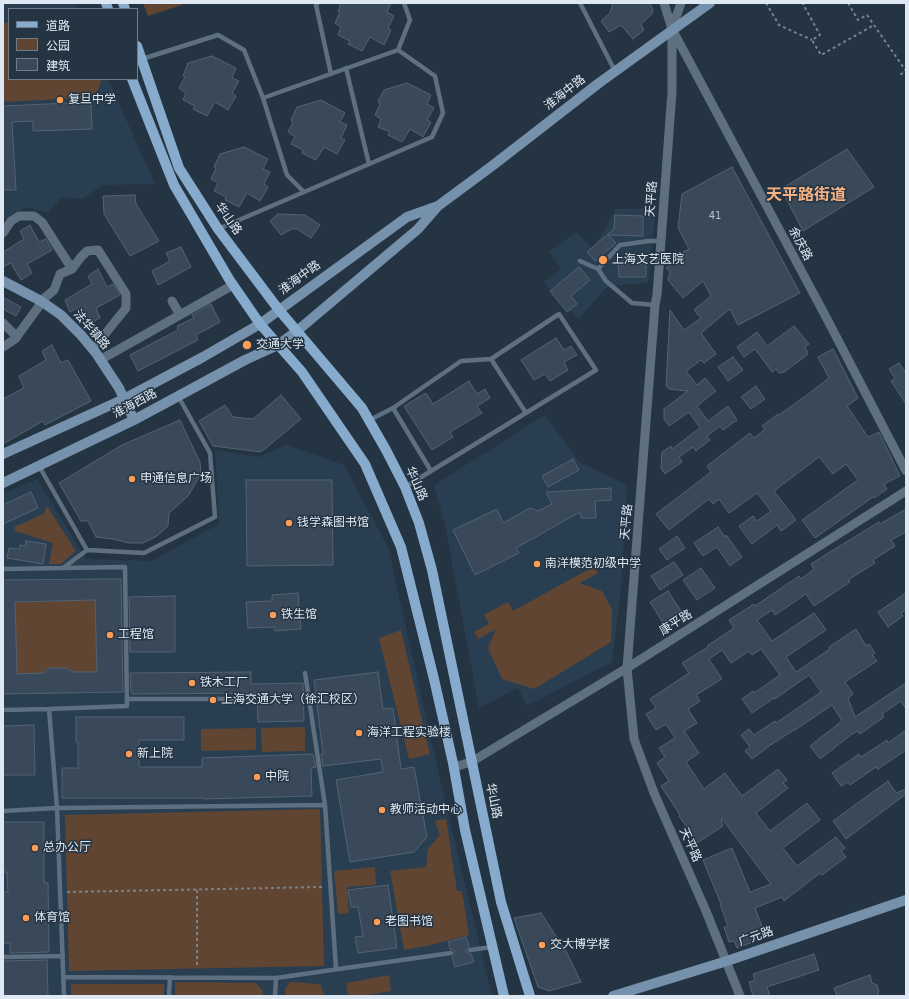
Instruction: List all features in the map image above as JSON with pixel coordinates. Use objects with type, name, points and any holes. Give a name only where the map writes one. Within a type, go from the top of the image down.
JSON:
[{"type":"main road","name":"淮海中路","points":[[278,345],[297,331],[418,229],[438,206],[615,71],[710,3]]},
{"type":"main road","name":"华山路","points":[[138,49],[179,168],[218,229],[279,310],[362,408],[370,420],[405,487],[419,523],[432,570],[501,902],[530,996]]},
{"type":"main road","points":[[132,80],[174,185],[233,285],[260,324],[302,372],[365,464],[401,547],[454,767],[465,830],[504,996]]},
{"type":"main road","name":"淮海中路","points":[[260,324],[407,217],[438,206]]},
{"type":"main road","name":"法华镇路","points":[[3,282],[41,302],[61,316],[81,335],[93,349],[119,388],[134,420]]},
{"type":"main road","name":"淮海西路","points":[[3,454],[124,399],[203,357],[260,324]]},
{"type":"main road","name":"淮海西路","points":[[3,483],[134,420],[245,360],[278,345]]},
{"type":"main road","name":"广元路","points":[[613,996],[726,961],[906,900]]},
{"type":"street","points":[[664,3],[672,29]]},
{"type":"street","points":[[672,29],[681,3]]},
{"type":"street","name":"天平路","points":[[672,29],[672,92],[658,295],[655,305],[627,668],[634,739],[654,793],[706,911],[740,996]]},
{"type":"street","name":"余庆路","points":[[672,29],[826,317],[906,471]]},
{"type":"street","points":[[3,233],[12,221],[19,216],[34,216],[42,222],[72,269]]},
{"type":"street","points":[[3,347],[17,337],[41,302],[54,290],[60,274],[72,269],[80,257],[87,251],[98,250],[126,294],[126,308],[93,349]]},
{"type":"street","points":[[100,360],[233,285]]},
{"type":"street","points":[[172,300],[180,315]]},
{"type":"street","points":[[3,323],[17,337]]},
{"type":"street","name":"康平路","points":[[454,767],[471,762],[627,668],[906,491]]},
{"type":"lane","points":[[318,3],[316,5],[331,74]]},
{"type":"lane","points":[[263,98],[398,50],[410,20],[404,3]]},
{"type":"lane","points":[[580,3],[615,71]]},
{"type":"lane","points":[[141,59],[218,35],[244,50],[263,98],[287,175],[304,192]]},
{"type":"lane","points":[[218,229],[432,137],[443,113],[435,76],[398,50]]},
{"type":"lane","points":[[346,68],[369,164]]},
{"type":"lane","points":[[598,269],[620,245],[661,241]]},
{"type":"lane","points":[[580,261],[598,269],[606,281],[632,303],[655,305]]},
{"type":"lane","points":[[370,420],[393,408],[461,361],[491,359],[559,314],[596,370],[405,487]]},
{"type":"lane","points":[[491,359],[526,413]]},
{"type":"lane","points":[[63,568],[87,550],[144,553],[215,517],[210,453],[178,396]]},
{"type":"lane","points":[[393,408],[431,471]]},
{"type":"lane","points":[[39,466],[87,550]]},
{"type":"lane","points":[[3,569],[125,567],[127,699],[127,706],[3,710]]},
{"type":"lane","points":[[305,673],[325,805],[336,970]]},
{"type":"lane","points":[[127,699],[251,699]]},
{"type":"lane","points":[[49,709],[57,808],[64,996]]},
{"type":"lane","points":[[3,810],[325,805]]},
{"type":"lane","points":[[470,950],[492,947]]},
{"type":"lane","points":[[64,977],[276,978],[451,953]]},
{"type":"lane","points":[[3,957],[63,956]]},
{"type":"lane","points":[[169,996],[170,977]]},
{"type":"lane","points":[[275,996],[276,978]]},
{"type":"path","points":[[766,3],[779,25],[812,40],[821,55],[874,25]]},
{"type":"path","points":[[806,3],[803,4],[820,35],[812,40]]},
{"type":"path","points":[[848,3],[858,20],[867,16],[906,71],[898,76]]},
{"type":"path","points":[[61,892],[322,887]]},
{"type":"path","points":[[196,890],[196,968]]},
{"type":"shaded area","name":"复旦中学","points":[[3,3],[76,3],[78,8],[8,8],[8,80],[108,80],[155,184],[103,185],[82,199],[62,197],[48,213],[26,207],[3,220]]},
{"type":"shaded area","name":"上海文艺医院","points":[[656,208],[648,283],[608,286],[578,319],[544,282],[561,269],[549,252],[576,232],[593,249],[616,209]]},
{"type":"shaded area","name":"南洋模范初级中学","points":[[545,415],[579,462],[627,485],[621,590],[612,662],[527,706],[518,688],[479,708],[445,525],[434,485]]},
{"type":"shaded area","name":"上海交通大学（徐汇校区）","points":[[286,445],[344,465],[388,547],[443,792],[492,996],[3,996],[3,494],[37,479],[86,559],[151,561],[219,524],[215,450],[259,457]]},
{"type":"green space","points":[[143,3],[183,3],[182,5],[148,16]]},
{"type":"green space","points":[[3,23],[8,23],[8,80],[102,80],[98,90],[92,95],[82,98],[3,102]]},
{"type":"green space","points":[[47,506],[76,551],[61,564],[49,564],[53,543],[15,531],[14,527],[44,514]]},
{"type":"green space","points":[[593,567],[598,573],[580,583],[602,591],[612,609],[611,642],[534,689],[502,679],[488,648],[496,629],[478,639],[474,632],[489,624],[484,615],[508,602],[513,611]]},
{"type":"green space","points":[[95,600],[97,672],[73,672],[67,668],[49,668],[43,673],[17,674],[15,602]]},
{"type":"green space","points":[[401,630],[430,754],[409,759],[379,638]]},
{"type":"green space","points":[[305,727],[305,751],[262,752],[261,728]]},
{"type":"green space","points":[[256,728],[256,750],[201,751],[201,729]]},
{"type":"green space","points":[[320,809],[324,966],[69,971],[65,815]]},
{"type":"green space","points":[[446,819],[457,891],[462,891],[469,935],[404,950],[390,871],[426,867],[428,849],[440,835],[435,822],[437,820]]},
{"type":"green space","points":[[375,867],[376,885],[347,887],[349,913],[338,914],[334,871]]},
{"type":"green space","points":[[389,975],[391,991],[361,996],[348,996],[346,983]]},
{"type":"green space","points":[[175,982],[256,983],[263,991],[263,996],[175,996]]},
{"type":"green space","points":[[290,982],[320,984],[325,996],[286,996],[285,989]]},
{"type":"green space","points":[[71,984],[164,984],[164,996],[71,996]]},
{"type":"building","points":[[341,3],[391,3],[387,12],[394,16],[388,28],[391,30],[384,45],[370,37],[362,51],[348,44],[350,41],[338,35],[341,27],[335,23],[340,12],[338,11]]},
{"type":"building","points":[[613,3],[650,3],[653,10],[652,14],[641,24],[644,30],[633,39],[621,25],[609,32],[601,21],[610,13]]},
{"type":"building","points":[[212,56],[236,68],[232,78],[239,81],[232,93],[236,96],[228,110],[215,102],[207,116],[193,109],[195,106],[183,100],[186,93],[179,88],[185,77],[183,76],[188,63]]},
{"type":"building","points":[[407,83],[431,95],[427,104],[434,108],[427,120],[431,122],[423,137],[410,129],[402,142],[388,135],[390,132],[378,127],[381,119],[375,115],[380,104],[378,102],[384,90]]},
{"type":"building","points":[[321,100],[345,113],[340,122],[347,125],[341,138],[345,140],[337,154],[324,147],[316,160],[302,153],[303,150],[291,144],[295,137],[288,132],[293,122],[291,120],[297,107]]},
{"type":"building","points":[[91,102],[92,129],[33,131],[33,121],[12,122],[16,190],[3,190],[3,106]]},
{"type":"building","points":[[244,147],[268,159],[263,169],[270,172],[264,184],[268,187],[260,201],[247,193],[239,207],[225,200],[226,197],[214,191],[218,183],[211,179],[216,168],[214,167],[220,154]]},
{"type":"building","points":[[847,149],[874,187],[803,231],[781,189]]},
{"type":"building","points":[[732,167],[800,293],[738,325],[730,309],[701,333],[716,354],[704,363],[701,360],[686,371],[697,385],[705,378],[716,391],[697,406],[708,421],[728,406],[737,420],[723,430],[720,426],[707,436],[710,440],[696,451],[693,447],[679,457],[682,462],[665,474],[661,468],[662,452],[671,446],[672,449],[700,428],[689,412],[669,426],[664,419],[664,409],[688,391],[669,389],[666,386],[670,310],[684,330],[701,318],[694,310],[711,296],[703,281],[683,298],[668,280],[670,272],[666,268],[683,252],[689,249],[678,228],[682,194]]},
{"type":"building","points":[[135,195],[136,204],[159,241],[130,256],[104,214],[103,196]]},
{"type":"building","points":[[278,214],[305,215],[320,225],[311,238],[297,229],[292,229],[281,235],[270,221]]},
{"type":"building","points":[[615,215],[643,216],[643,236],[608,235],[616,243],[595,261],[587,252],[614,229]]},
{"type":"building","points":[[30,225],[39,242],[46,239],[52,250],[27,264],[32,273],[21,280],[11,263],[3,267],[3,252],[24,239],[20,231]]},
{"type":"building","points":[[181,247],[191,267],[158,285],[152,271],[170,261],[166,253]]},
{"type":"building","points":[[618,257],[646,257],[646,277],[619,277]]},
{"type":"building","points":[[579,267],[590,280],[571,296],[577,304],[567,312],[550,291]]},
{"type":"building","points":[[98,269],[107,287],[113,284],[120,295],[96,308],[100,318],[89,324],[80,307],[70,312],[65,300],[92,284],[88,276]]},
{"type":"building","points":[[3,297],[21,307],[16,316],[3,309]]},
{"type":"building","points":[[211,304],[220,322],[196,335],[198,340],[138,371],[130,355],[178,330],[177,326],[194,318],[192,315]]},
{"type":"building","points":[[794,326],[809,344],[805,347],[807,355],[784,372],[779,373],[776,369],[772,372],[755,349],[744,357],[737,347],[757,332],[767,346]]},
{"type":"building","points":[[556,338],[564,350],[571,346],[577,355],[564,362],[568,370],[550,381],[545,374],[534,380],[521,360]]},
{"type":"building","points":[[52,345],[61,363],[68,360],[91,401],[45,425],[43,421],[3,444],[3,399],[24,388],[19,376],[46,360],[42,351]]},
{"type":"building","points":[[833,349],[858,398],[847,406],[868,437],[879,432],[900,476],[884,484],[887,489],[874,498],[873,497],[815,538],[802,520],[858,480],[846,464],[833,474],[819,457],[774,491],[796,520],[781,531],[777,525],[752,544],[739,526],[753,516],[757,521],[771,511],[757,493],[729,513],[719,499],[713,504],[709,499],[669,530],[656,514],[711,472],[707,466],[750,433],[754,438],[765,429],[762,426],[829,378],[818,357]]},
{"type":"building","points":[[733,357],[743,370],[728,381],[718,367]]},
{"type":"building","points":[[899,363],[906,373],[906,404],[891,381],[895,378],[889,369]]},
{"type":"building","points":[[469,381],[477,394],[485,389],[490,398],[477,406],[482,413],[450,432],[453,437],[432,450],[404,406],[426,393],[433,404]]},
{"type":"building","points":[[756,386],[765,399],[751,409],[741,397]]},
{"type":"building","points":[[281,395],[301,419],[261,452],[213,446],[199,421],[225,405],[233,417],[253,419]]},
{"type":"building","name":"申通信息广场","points":[[180,420],[200,462],[201,474],[188,496],[169,513],[168,526],[157,536],[143,543],[128,543],[96,537],[88,521],[81,521],[59,483],[122,445]]},
{"type":"building","points":[[573,459],[579,470],[548,487],[542,476]]},
{"type":"building","name":"钱学森图书馆","points":[[246,480],[332,480],[333,565],[247,566]]},
{"type":"building","points":[[611,488],[611,500],[595,501],[596,518],[581,518],[580,512],[516,548],[519,553],[475,575],[453,530],[497,509],[503,523],[530,508],[538,511],[552,504],[546,492]]},
{"type":"building","points":[[31,492],[38,508],[3,524],[3,505]]},
{"type":"building","points":[[906,509],[906,532],[891,540],[895,546],[873,560],[875,563],[848,580],[850,582],[814,606],[806,594],[775,615],[772,610],[757,620],[772,641],[814,613],[826,630],[786,657],[796,672],[856,629],[866,646],[869,644],[875,653],[872,655],[877,661],[845,682],[853,694],[848,698],[855,717],[906,683],[906,709],[901,701],[882,714],[884,717],[860,734],[858,731],[852,734],[820,759],[810,746],[842,721],[832,705],[769,746],[752,759],[745,751],[750,747],[741,735],[749,729],[754,735],[775,721],[776,723],[821,692],[809,675],[752,713],[742,699],[753,691],[754,693],[780,675],[761,649],[752,655],[749,651],[731,663],[722,650],[709,659],[722,679],[696,695],[700,701],[688,709],[697,723],[684,731],[699,753],[686,762],[704,789],[725,773],[742,796],[778,769],[787,780],[783,783],[788,788],[756,813],[770,831],[807,803],[820,820],[783,848],[797,866],[836,837],[845,848],[841,851],[846,857],[822,875],[820,873],[784,901],[782,897],[755,908],[766,937],[737,948],[734,941],[729,942],[724,927],[728,926],[721,904],[703,860],[732,848],[750,892],[771,884],[722,819],[723,826],[697,843],[679,816],[680,815],[661,786],[669,781],[657,763],[665,757],[659,748],[675,738],[666,724],[656,730],[646,714],[656,708],[650,699],[689,673],[682,663],[708,647],[707,646],[734,628],[729,620],[754,604],[755,606],[799,576],[801,579],[814,569],[811,564],[830,552],[879,522],[880,524]]},
{"type":"building","points":[[718,527],[725,537],[726,535],[742,557],[730,566],[717,547],[703,556],[694,543]]},
{"type":"building","points":[[677,536],[685,548],[667,560],[659,549]]},
{"type":"building","points":[[26,541],[46,544],[43,564],[7,558],[9,548],[20,549],[20,545],[26,546]]},
{"type":"building","points":[[674,562],[683,575],[660,590],[651,576]]},
{"type":"building","points":[[701,568],[715,588],[697,600],[683,580]]},
{"type":"building","name":"工程馆","points":[[121,579],[123,692],[3,694],[3,580]],"holes":[[[95,600],[97,672],[73,672],[67,668],[49,668],[43,673],[17,674],[15,602]]]},
{"type":"building","points":[[668,591],[681,611],[663,623],[650,602]]},
{"type":"building","name":"铁生馆","points":[[298,593],[301,629],[275,631],[274,627],[248,628],[246,602],[272,601],[272,595]]},
{"type":"building","points":[[906,593],[906,610],[901,613],[903,616],[888,627],[878,612]]},
{"type":"building","points":[[175,596],[175,652],[130,652],[129,597]]},
{"type":"building","points":[[251,672],[251,684],[303,683],[304,721],[258,722],[257,693],[132,694],[131,692],[130,673]]},
{"type":"building","points":[[378,672],[383,709],[393,708],[401,769],[414,767],[427,837],[414,852],[350,862],[336,780],[383,772],[381,759],[323,766],[321,754],[323,754],[314,680]]},
{"type":"building","points":[[76,717],[184,717],[184,740],[139,740],[139,767],[202,767],[202,758],[313,754],[316,767],[311,768],[312,796],[203,799],[62,798],[62,768],[78,768]]},
{"type":"building","points":[[34,725],[35,775],[3,775],[3,726]]},
{"type":"building","points":[[906,730],[906,750],[878,769],[876,767],[850,785],[848,782],[841,786],[832,773],[859,754],[861,757],[887,740],[888,743]]},
{"type":"building","points":[[888,781],[896,793],[906,789],[906,794],[846,839],[833,821]]},
{"type":"building","points":[[3,822],[44,822],[44,883],[48,883],[49,952],[10,953],[10,943],[3,943],[3,892],[8,892],[7,872],[3,872]]},
{"type":"building","name":"老图书馆","points":[[388,885],[397,948],[358,953],[355,937],[363,936],[358,907],[351,907],[348,890]]},
{"type":"building","name":"交大博学楼","points":[[541,913],[567,953],[581,982],[549,991],[538,987],[514,918]]},
{"type":"building","points":[[466,937],[469,946],[466,951],[471,954],[474,962],[455,967],[452,957],[455,952],[450,949],[448,942]]},
{"type":"building","points":[[814,954],[819,970],[767,987],[770,996],[753,996],[749,982],[755,980],[753,974]]},
{"type":"building","points":[[47,960],[48,996],[3,996],[3,961]]},
{"type":"building","points":[[870,975],[872,983],[877,985],[879,992],[877,996],[837,996],[834,988]]},
{"type":"place","name":"复旦中学","points":[[60,100]]},
{"type":"place","name":"上海文艺医院","points":[[603,260]]},
{"type":"place","name":"交通大学","points":[[247,345]]},
{"type":"place","name":"申通信息广场","points":[[132,479]]},
{"type":"place","name":"钱学森图书馆","points":[[289,523]]},
{"type":"place","name":"南洋模范初级中学","points":[[537,564]]},
{"type":"place","name":"铁生馆","points":[[273,615]]},
{"type":"place","name":"工程馆","points":[[110,635]]},
{"type":"place","name":"铁木工厂","points":[[192,683]]},
{"type":"place","name":"上海交通大学（徐汇校区）","points":[[213,700]]},
{"type":"place","name":"海洋工程实验楼","points":[[359,733]]},
{"type":"place","name":"新上院","points":[[129,754]]},
{"type":"place","name":"中院","points":[[257,777]]},
{"type":"place","name":"教师活动中心","points":[[382,810]]},
{"type":"place","name":"总办公厅","points":[[35,848]]},
{"type":"place","name":"体育馆","points":[[26,918]]},
{"type":"place","name":"老图书馆","points":[[377,922]]},
{"type":"place","name":"交大博学楼","points":[[542,945]]},
{"type":"district","name":"天平路街道","points":[[806,196]]}]
